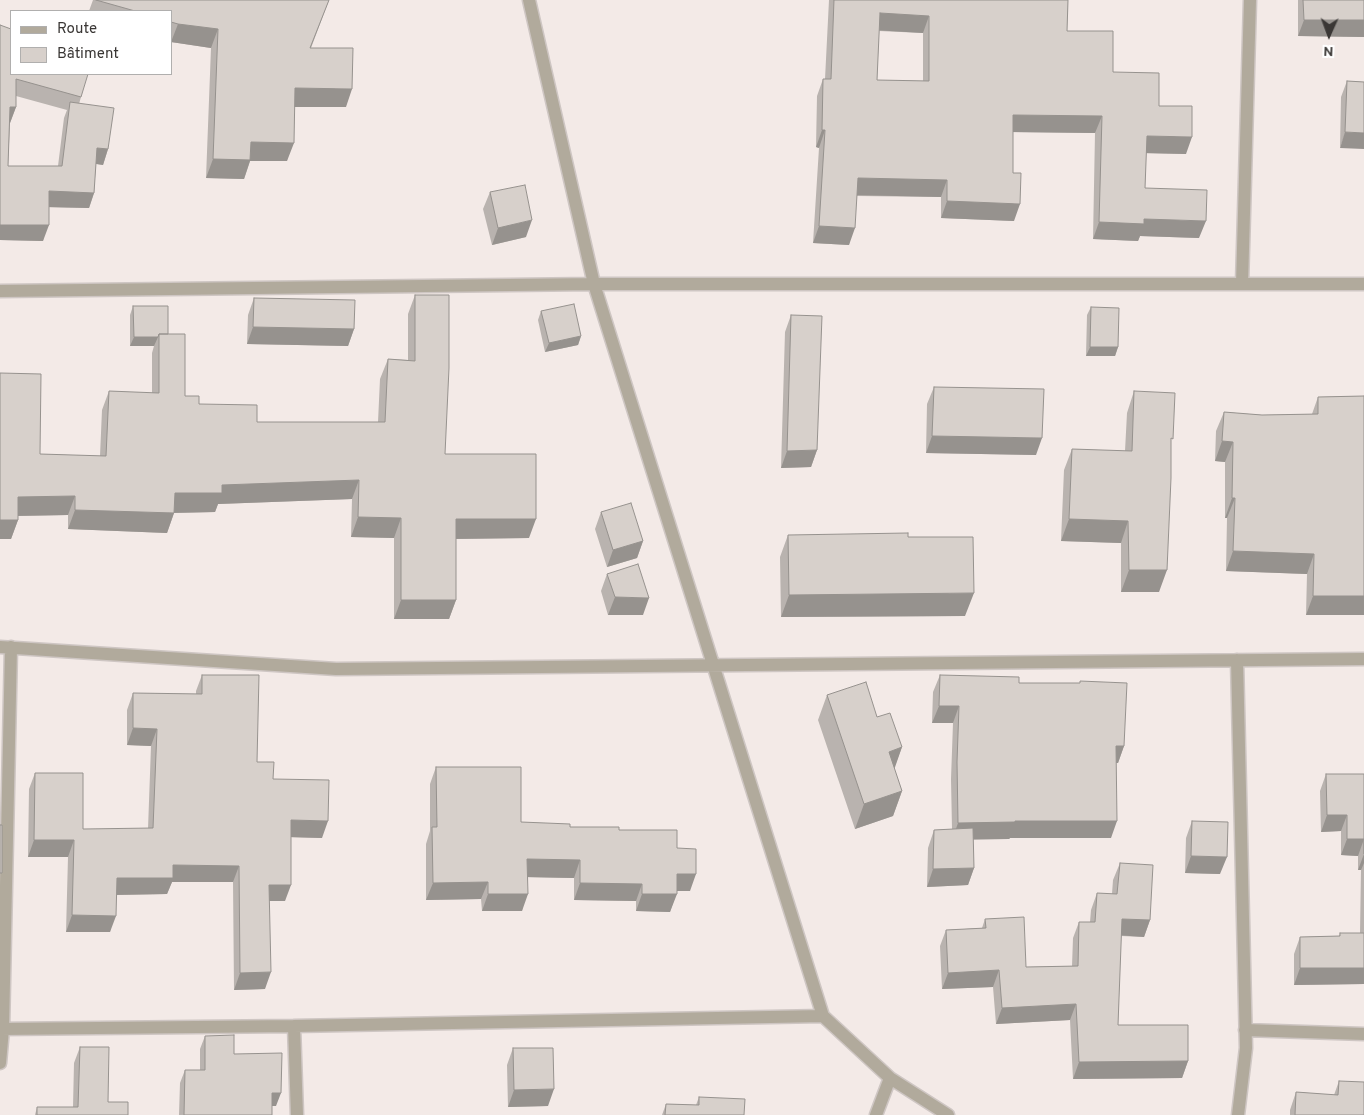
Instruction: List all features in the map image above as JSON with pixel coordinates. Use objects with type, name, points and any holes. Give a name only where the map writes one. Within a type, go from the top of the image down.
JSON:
[{"type":"street","points":[[529,0],[594,284],[823,1016],[890,1078],[948,1115]]},
{"type":"street","points":[[1242,284],[1250,0]]},
{"type":"street","points":[[0,291],[594,284],[1364,284]]},
{"type":"street","points":[[0,1063],[2,1029],[6,647],[336,669],[1364,659]]},
{"type":"street","points":[[1237,660],[1246,1048],[1238,1115]]},
{"type":"street","points":[[2,1029],[294,1026],[823,1016]]},
{"type":"street","points":[[294,1026],[297,1115]]},
{"type":"street","points":[[1245,1030],[1364,1034]]},
{"type":"street","points":[[876,1115],[890,1078]]},
{"type":"building","points":[[96,0],[329,0],[310,48],[353,48],[352,89],[295,88],[294,143],[251,142],[250,160],[213,159],[218,29],[172,22],[172,10],[131,10]]},
{"type":"building","points":[[834,0],[1068,0],[1067,31],[1113,31],[1113,72],[1159,73],[1159,106],[1192,106],[1192,137],[1147,136],[1145,188],[1207,190],[1206,221],[1144,219],[1144,224],[1099,222],[1102,116],[1013,115],[1013,173],[1021,173],[1020,204],[947,201],[947,180],[858,178],[855,228],[819,226],[825,130],[822,130],[823,79],[831,79]],"holes":[[[880,13],[929,16],[929,81],[877,80]]]},
{"type":"building","points":[[1303,0],[1364,0],[1364,20],[1304,20]]},
{"type":"building","points":[[0,25],[10,29],[10,75],[88,75],[81,97],[16,79],[16,107],[10,107],[8,166],[62,166],[70,102],[114,108],[108,149],[97,148],[94,193],[49,191],[49,225],[0,225]]},
{"type":"building","points":[[1347,81],[1364,82],[1364,133],[1345,132]]},
{"type":"building","points":[[525,185],[532,220],[498,228],[490,192]]},
{"type":"building","points":[[415,295],[449,295],[449,368],[445,454],[536,454],[536,519],[456,519],[456,600],[401,600],[401,518],[358,517],[359,480],[222,485],[222,493],[175,493],[174,513],[75,510],[75,496],[18,497],[18,520],[0,520],[0,373],[41,374],[40,454],[106,456],[109,391],[159,393],[159,334],[185,334],[185,396],[199,396],[199,404],[257,405],[257,422],[385,422],[388,359],[415,361]]},
{"type":"building","points":[[254,298],[355,300],[354,329],[253,327]]},
{"type":"building","points":[[574,304],[581,336],[549,343],[541,311]]},
{"type":"building","points":[[133,306],[168,306],[168,334],[159,334],[158,337],[134,337]]},
{"type":"building","points":[[1091,307],[1119,308],[1118,347],[1090,347]]},
{"type":"building","points":[[791,315],[822,316],[817,450],[787,451]]},
{"type":"building","points":[[934,387],[1044,389],[1042,438],[932,436]]},
{"type":"building","points":[[1134,391],[1175,393],[1173,439],[1171,438],[1167,570],[1129,570],[1128,521],[1069,519],[1072,449],[1132,451]]},
{"type":"building","points":[[1364,396],[1364,596],[1313,596],[1314,554],[1233,551],[1235,498],[1232,498],[1233,442],[1222,441],[1224,412],[1262,415],[1318,414],[1318,397]]},
{"type":"building","points":[[631,503],[643,541],[613,550],[601,512]]},
{"type":"building","points":[[908,533],[908,537],[973,537],[974,593],[789,595],[788,535]]},
{"type":"building","points":[[638,564],[649,598],[615,597],[607,574]]},
{"type":"building","points":[[202,675],[259,675],[257,762],[274,762],[273,779],[329,780],[328,821],[291,820],[291,885],[269,885],[271,972],[240,973],[239,866],[173,865],[173,878],[117,878],[116,916],[72,915],[74,840],[34,840],[35,773],[83,773],[83,829],[153,828],[157,729],[133,728],[133,693],[202,694]]},
{"type":"building","points":[[940,675],[1019,677],[1019,683],[1080,683],[1080,681],[1127,683],[1124,746],[1116,746],[1117,821],[958,823],[957,762],[959,706],[939,706]]},
{"type":"building","points":[[866,682],[877,717],[890,713],[902,747],[889,752],[902,791],[864,804],[827,695]]},
{"type":"building","points":[[436,767],[521,767],[521,822],[570,824],[570,827],[619,827],[619,830],[677,830],[677,848],[696,849],[696,874],[677,874],[677,894],[642,894],[642,884],[580,883],[580,860],[527,859],[528,894],[488,894],[488,882],[433,883],[432,827],[437,827]]},
{"type":"building","points":[[1326,774],[1364,774],[1364,839],[1347,839],[1347,815],[1327,815]]},
{"type":"building","points":[[1192,821],[1228,822],[1227,857],[1191,856]]},
{"type":"building","points":[[0,825],[2,825],[2,873],[0,873]]},
{"type":"building","points":[[973,828],[974,868],[933,869],[934,830]]},
{"type":"building","points":[[1120,863],[1153,865],[1150,920],[1122,919],[1118,1025],[1188,1025],[1188,1061],[1079,1062],[1076,1004],[1002,1008],[999,970],[948,973],[946,930],[986,928],[985,919],[1024,917],[1026,967],[1078,966],[1079,922],[1095,922],[1097,893],[1117,894]]},
{"type":"building","points":[[1340,933],[1364,933],[1364,968],[1300,968],[1300,937],[1340,936]]},
{"type":"building","points":[[234,1035],[234,1054],[282,1053],[281,1093],[272,1093],[272,1115],[184,1115],[185,1070],[205,1070],[205,1036]]},
{"type":"building","points":[[80,1047],[109,1047],[108,1102],[128,1102],[128,1115],[37,1115],[37,1107],[78,1107]]},
{"type":"building","points":[[513,1048],[553,1048],[554,1089],[514,1090]]},
{"type":"building","points":[[1339,1081],[1364,1082],[1364,1115],[1295,1115],[1296,1092],[1338,1095]]},
{"type":"building","points":[[699,1097],[745,1099],[744,1115],[665,1115],[666,1104],[699,1105]]}]
